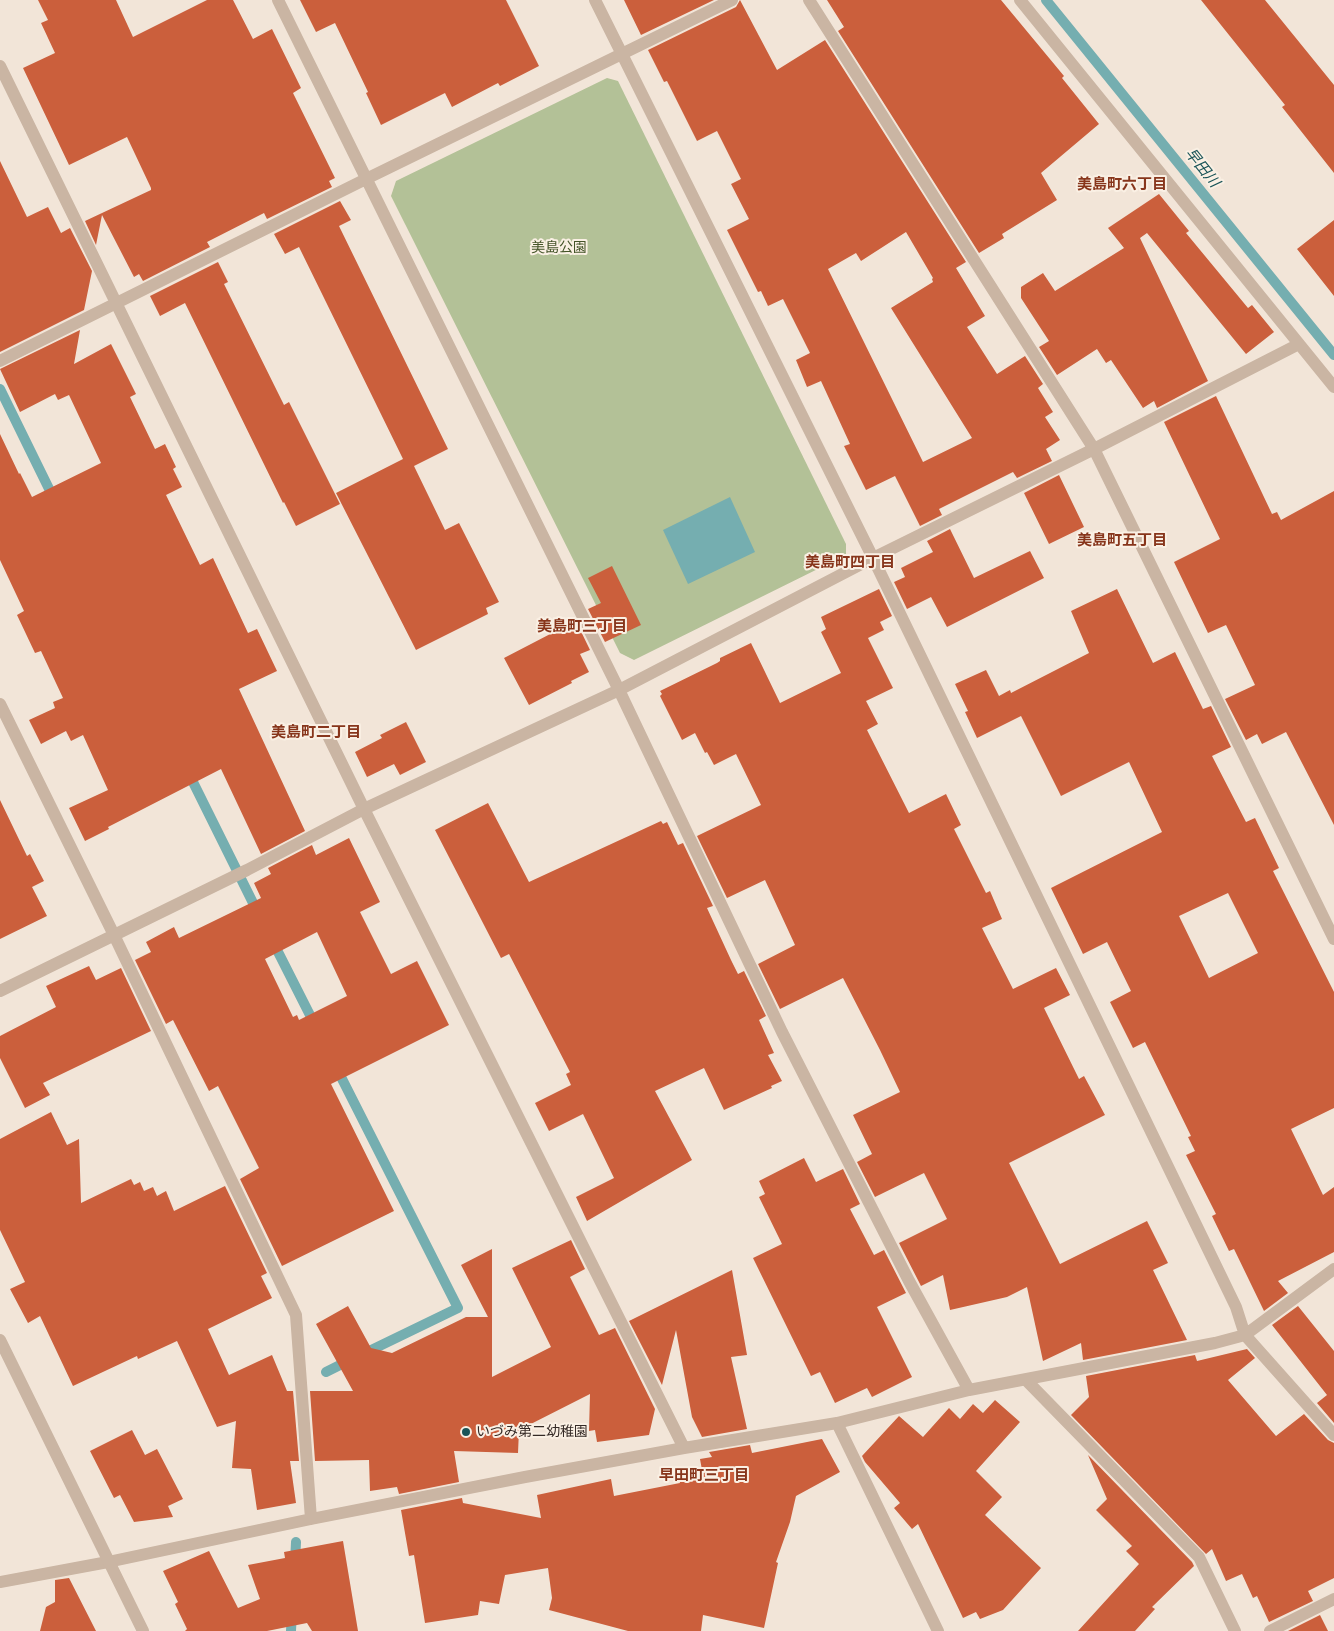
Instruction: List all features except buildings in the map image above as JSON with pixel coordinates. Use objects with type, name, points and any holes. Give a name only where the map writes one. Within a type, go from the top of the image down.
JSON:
[{"type":"street","points":[[278,0],[619,690],[782,1032],[909,1281],[969,1390]]},
{"type":"street","points":[[595,0],[873,558],[1236,1307],[1245,1335],[1334,1435]]},
{"type":"street","points":[[0,362],[366,179],[732,0]]},
{"type":"street","points":[[809,0],[1094,449],[1334,940]]},
{"type":"street","points":[[1020,0],[1334,388]]},
{"type":"street","points":[[0,66],[364,809],[684,1448]]},
{"type":"street","points":[[0,991],[247,870],[364,809],[619,690],[873,558],[1094,449],[1299,344]]},
{"type":"street","points":[[0,704],[114,935],[296,1315],[311,1519]]},
{"type":"street","points":[[0,1582],[108,1562],[311,1519],[684,1448],[837,1424],[969,1390],[1215,1343],[1245,1335],[1334,1269]]},
{"type":"street","points":[[0,1340],[143,1631]]},
{"type":"street","points":[[1026,1380],[1199,1556],[1235,1631]]},
{"type":"street","points":[[837,1424],[938,1631]]},
{"type":"street","points":[[1270,1631],[1334,1599]]},
{"type":"green space","name":"美島公園","points":[[607,78],[618,81],[846,544],[846,554],[844,556],[634,660],[620,653],[391,196],[396,181]]},
{"type":"water","points":[[730,497],[755,552],[688,584],[663,530]]},
{"type":"waterway","name":"早田川","points":[[1046,0],[1334,355]]},
{"type":"waterway","points":[[0,389],[55,501]]},
{"type":"waterway","points":[[188,772],[258,913]]},
{"type":"waterway","points":[[273,942],[316,1027]]},
{"type":"waterway","points":[[336,1067],[458,1308],[363,1354]]},
{"type":"waterway","points":[[326,1372],[350,1360]]},
{"type":"waterway","points":[[295,1563],[296,1542]]},
{"type":"waterway","points":[[291,1631],[292,1612]]},
{"type":"place","name":"いづみ第二幼稚園","points":[[466,1432]]},
{"type":"district","name":"美島町六丁目","points":[[1122,185]]},
{"type":"district","name":"美島町五丁目","points":[[1122,541]]},
{"type":"district","name":"美島町四丁目","points":[[850,563]]},
{"type":"district","name":"美島町三丁目","points":[[582,627]]},
{"type":"district","name":"美島町二丁目","points":[[316,733]]},
{"type":"district","name":"早田町三丁目","points":[[704,1476]]}]
